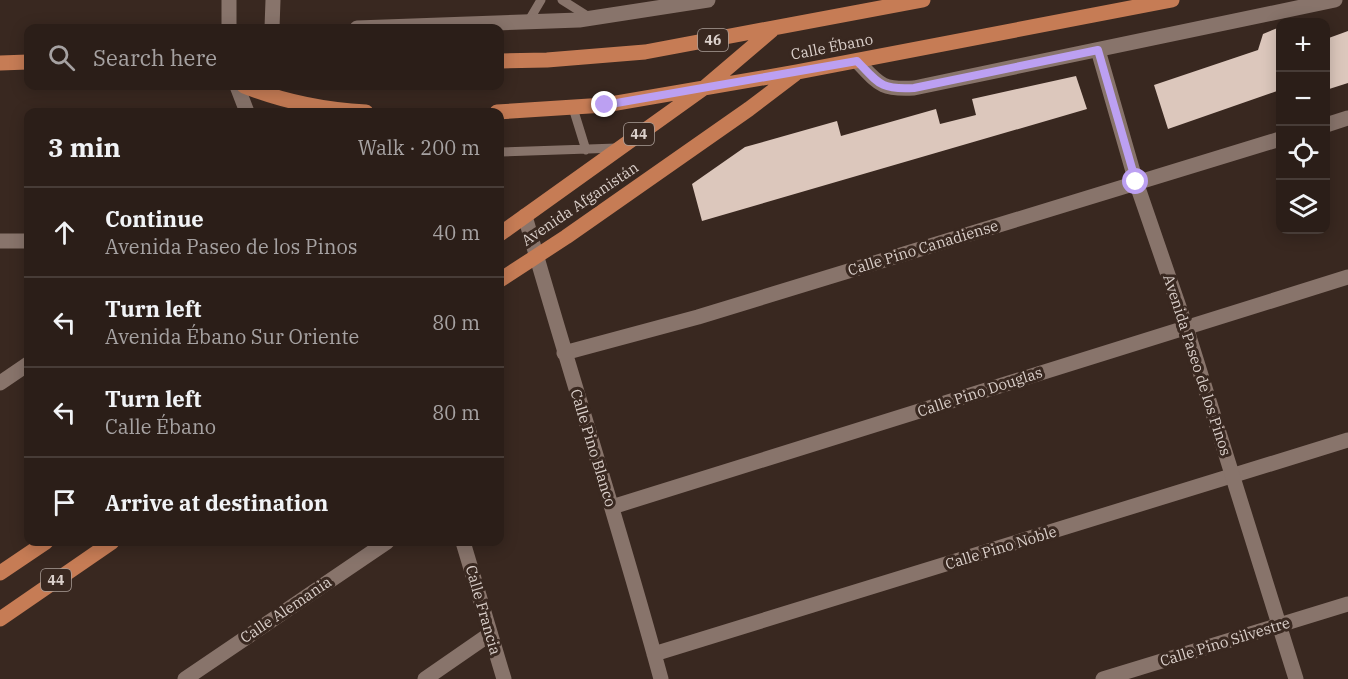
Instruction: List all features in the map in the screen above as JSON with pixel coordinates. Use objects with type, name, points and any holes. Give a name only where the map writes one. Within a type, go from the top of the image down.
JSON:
[{"type":"main road","name":"Calle Ébano","points":[[504,61],[547,60],[645,52],[923,0]]},
{"type":"main road","name":"Calle Ébano","points":[[504,112],[605,105],[857,61],[1172,0]]},
{"type":"main road","name":"Avenida Afganistán","points":[[504,231],[704,88],[775,28]]},
{"type":"main road","points":[[0,63],[24,62]]},
{"type":"main road","name":"Avenida Afganistán","points":[[504,277],[566,237],[749,109],[797,72]]},
{"type":"main road","points":[[263,90],[306,104],[336,108]]},
{"type":"main road","name":"44","points":[[0,573],[40,546]]},
{"type":"main road","name":"44","points":[[0,619],[106,546]]},
{"type":"street","points":[[229,0],[229,24]]},
{"type":"street","points":[[272,24],[273,0]]},
{"type":"street","points":[[471,24],[591,18],[708,0]]},
{"type":"street","points":[[857,61],[886,88],[914,88],[1335,0]]},
{"type":"street","name":"Avenida Paseo de los Pinos","points":[[1098,50],[1136,182],[1186,327],[1296,679]]},
{"type":"street","points":[[239,90],[246,108]]},
{"type":"street","points":[[249,108],[253,90]]},
{"type":"street","points":[[1330,124],[1348,118]]},
{"type":"street","name":"Calle Pino Canadiense","points":[[564,353],[698,317],[1276,140]]},
{"type":"street","name":"Calle Pino Blanco","points":[[525,216],[661,679]]},
{"type":"street","points":[[0,240],[24,241]]},
{"type":"street","name":"Calle Pino Douglas","points":[[612,507],[1348,277]]},
{"type":"street","points":[[0,383],[24,367]]},
{"type":"street","name":"Calle Pino Noble","points":[[654,654],[1348,440]]},
{"type":"street","name":"Calle Alemania","points":[[185,679],[381,546]]},
{"type":"street","name":"Calle Francia","points":[[464,546],[504,679]]},
{"type":"street","name":"Calle Pino Silvestre","points":[[1103,679],[1348,604]]},
{"type":"street","points":[[425,679],[490,634]]},
{"type":"lane","points":[[528,22],[541,0]]},
{"type":"lane","points":[[562,0],[591,18]]},
{"type":"lane","points":[[573,108],[586,150]]},
{"type":"lane","points":[[504,152],[621,148]]},
{"type":"building","points":[[1276,29],[1276,91],[1168,129],[1154,85],[1258,50],[1263,34]]},
{"type":"building","points":[[1348,31],[1348,83],[1330,89],[1330,72],[1330,38]]},
{"type":"building","points":[[1076,76],[1087,109],[702,221],[692,184],[745,147],[837,121],[841,136],[936,109],[940,124],[976,115],[972,99]]},
{"type":"route","points":[[605,105],[857,61],[886,88],[914,88],[1098,50],[1136,182]]}]
